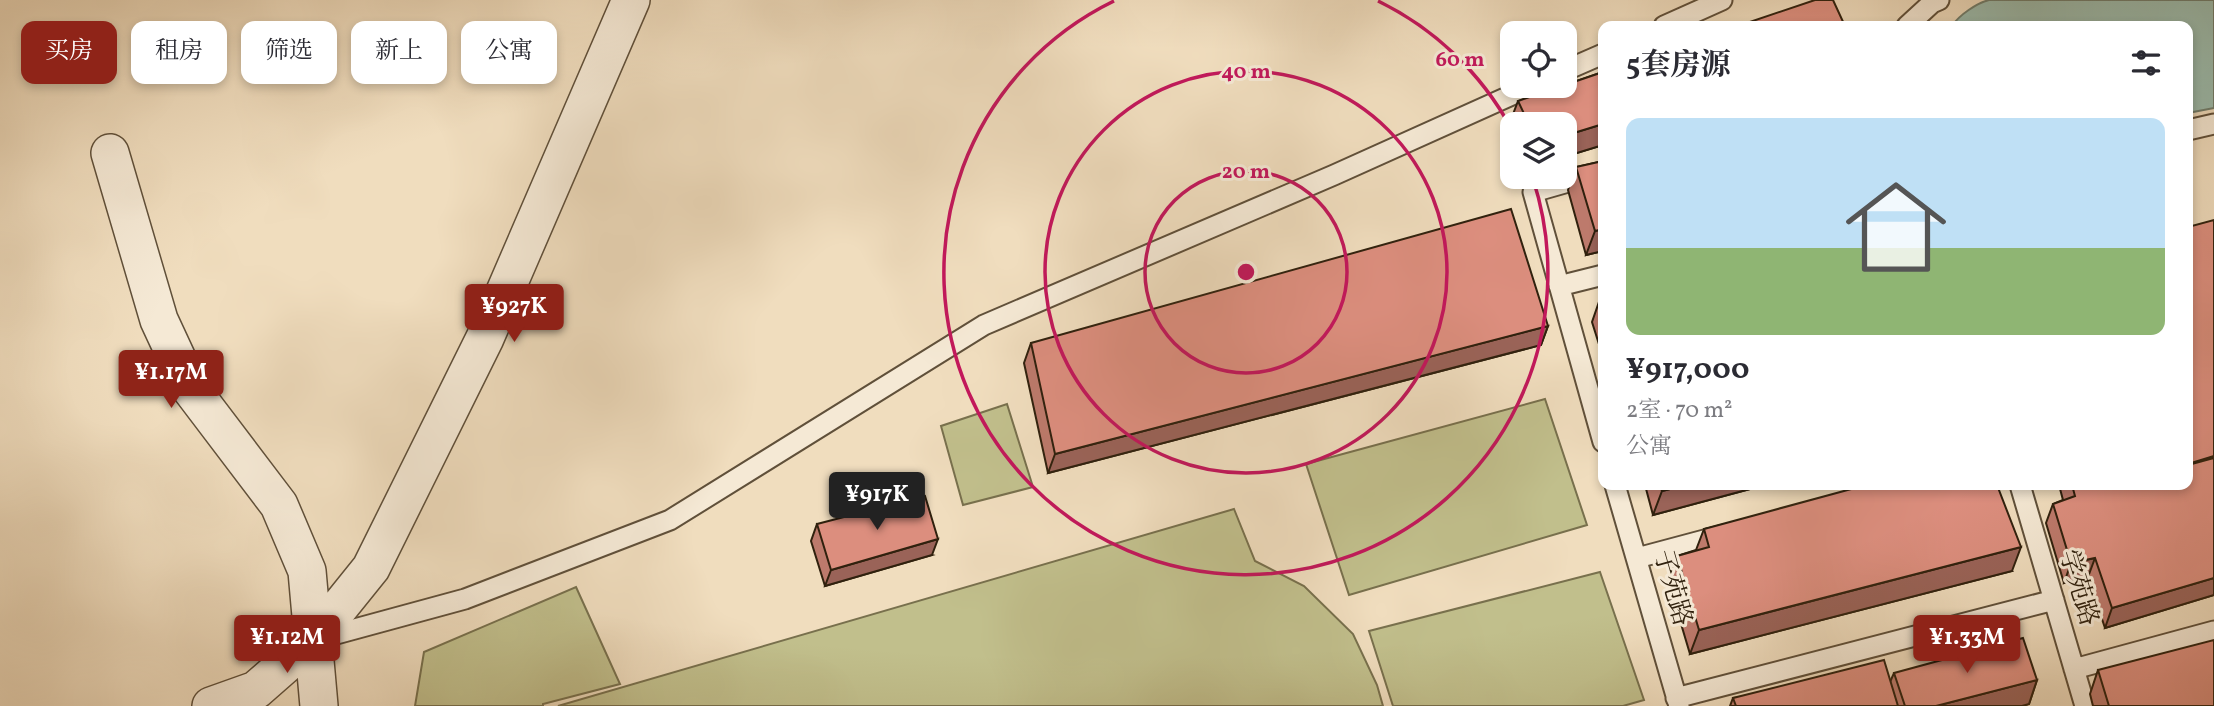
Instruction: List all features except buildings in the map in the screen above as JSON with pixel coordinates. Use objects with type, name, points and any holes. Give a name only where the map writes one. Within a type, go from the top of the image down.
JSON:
[{"type":"street","points":[[211,706],[256,690],[313,640],[371,568],[485,338],[631,0]]},
{"type":"street","points":[[110,153],[159,320],[191,389],[279,505],[307,571],[319,706]]},
{"type":"lane","points":[[1675,21],[1722,0]]},
{"type":"lane","points":[[1912,21],[1939,0]]},
{"type":"lane","points":[[1577,65],[1598,56]]},
{"type":"lane","points":[[313,640],[465,599],[670,520],[984,325],[1334,175],[1505,98]]},
{"type":"lane","points":[[2193,129],[2214,124]]},
{"type":"lane","points":[[1598,173],[1533,192],[1598,411]]},
{"type":"lane","points":[[1559,286],[1598,276]]},
{"type":"lane","name":"子苑路","points":[[1616,490],[1677,702]]},
{"type":"lane","name":"学苑路","points":[[2021,490],[2085,706]]},
{"type":"lane","points":[[1636,558],[1744,529]]},
{"type":"lane","points":[[1677,702],[2054,600]]},
{"type":"lane","points":[[2074,668],[2214,631]]},
{"type":"shaded area","points":[[1989,0],[2214,0],[2214,108],[2193,112],[2193,21],[1956,21]]},
{"type":"shaded area","points":[[1545,399],[1587,525],[1349,595],[1306,464]]},
{"type":"shaded area","points":[[1007,404],[1033,487],[963,505],[941,426]]},
{"type":"shaded area","points":[[1234,509],[1255,561],[1304,586],[1353,634],[1377,685],[1383,706],[558,706]]},
{"type":"shaded area","points":[[1600,572],[1644,700],[1623,706],[1393,706],[1369,631]]},
{"type":"shaded area","points":[[576,587],[620,684],[543,706],[415,706],[424,652]]}]
